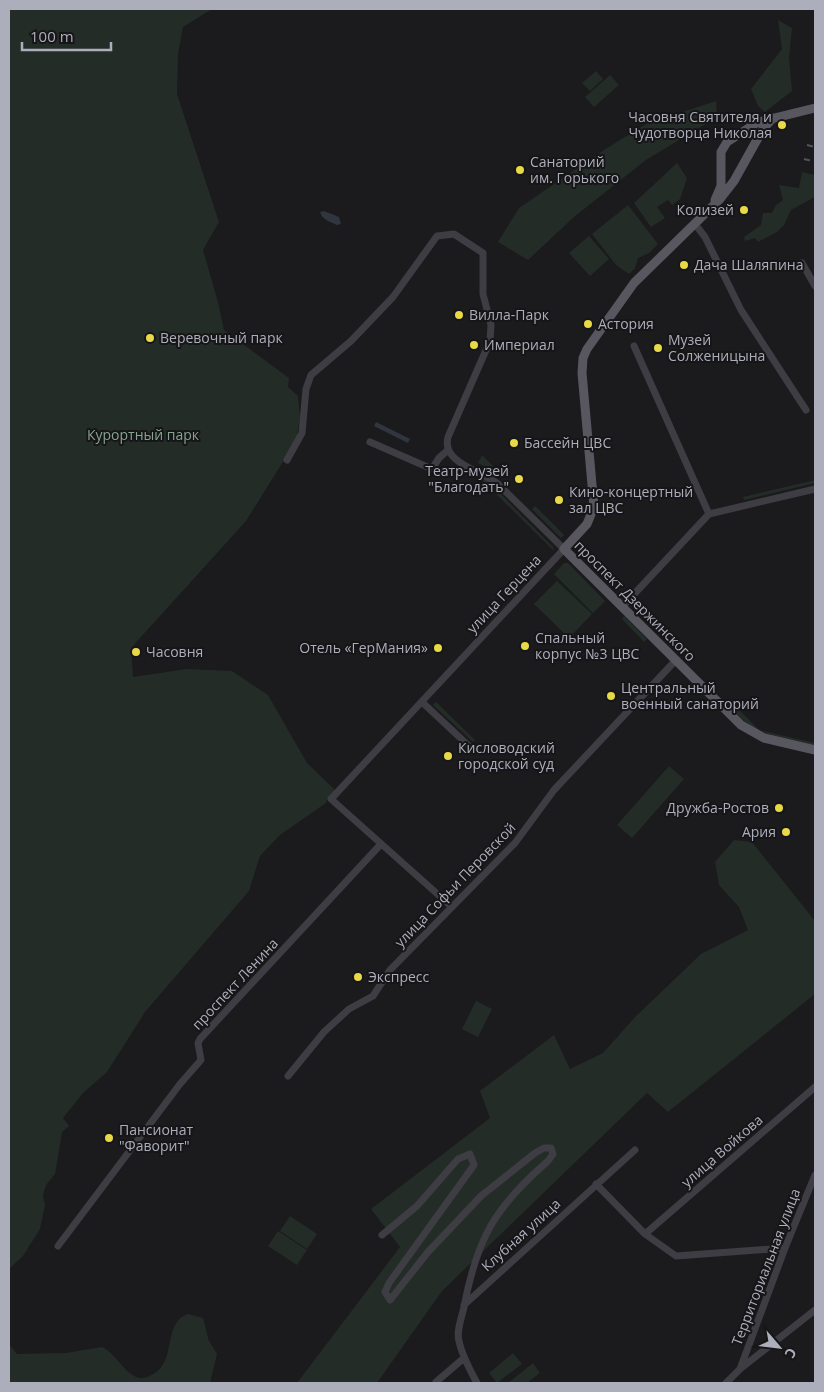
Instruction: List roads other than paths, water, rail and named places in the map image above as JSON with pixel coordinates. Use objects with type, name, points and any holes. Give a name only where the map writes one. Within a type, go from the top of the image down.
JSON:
[{"type":"main road","points":[[714,204],[721,186],[720,160],[724,146],[744,130],[758,122],[815,108]]},
{"type":"main road","points":[[695,224],[720,199],[734,181],[763,129],[773,118]]},
{"type":"main road","name":"улица Герцена","points":[[564,549],[587,524],[594,507],[581,366],[587,349],[634,283],[695,224]]},
{"type":"main road","name":"проспект Дзержинского","points":[[564,549],[732,717],[753,732],[775,741],[815,750]]},
{"type":"street","points":[[695,224],[705,237],[741,310],[806,410]]},
{"type":"street","points":[[288,460],[302,433],[306,389],[311,375],[351,340],[393,297],[437,236],[446,234],[459,236],[483,253],[483,294],[491,333],[490,341],[448,437],[446,444],[448,451],[438,458],[432,469],[370,442]]},
{"type":"street","points":[[802,263],[815,286]]},
{"type":"street","points":[[634,346],[709,514]]},
{"type":"street","name":"проспект Дзержинского","points":[[448,451],[452,457],[488,476],[498,484],[564,549]]},
{"type":"street","points":[[622,607],[709,514],[815,489]]},
{"type":"street","name":"улица Герцена","points":[[381,844],[331,799],[564,549]]},
{"type":"street","name":"улица Софьи Перовской","points":[[288,1076],[324,1032],[349,1009],[373,996],[390,970],[515,843],[554,790],[676,661]]},
{"type":"street","points":[[422,702],[470,748]]},
{"type":"street","points":[[381,844],[452,907]]},
{"type":"street","name":"проспект Ленина","points":[[58,1246],[180,1084],[201,1060],[198,1044],[200,1039],[381,844]]},
{"type":"street","name":"улица Войкова","points":[[645,1234],[815,1087]]},
{"type":"street","points":[[382,1235],[417,1206],[458,1159],[470,1154],[474,1165],[388,1284],[385,1292],[386,1297],[390,1300],[428,1252],[481,1196],[535,1153],[544,1148],[551,1148],[553,1154],[548,1161],[507,1200],[493,1220],[474,1264],[458,1339],[464,1358],[476,1383]]},
{"type":"street","name":"Клубная улица","points":[[464,1305],[635,1150]]},
{"type":"street","name":"Территориальная улица","points":[[740,1369],[785,1248],[815,1175]]},
{"type":"street","points":[[596,1184],[645,1234],[676,1256],[785,1248]]},
{"type":"street","points":[[726,1383],[740,1369],[815,1310]]},
{"type":"street","points":[[436,1382],[464,1358]]},
{"type":"railway","points":[[807,145],[815,147]]},
{"type":"railway","points":[[804,159],[815,162]]},
{"type":"place","name":"Часовня Святителя и Чудотворца Николая","points":[[782,125]]},
{"type":"place","name":"Санаторий им. Горького","points":[[520,170]]},
{"type":"place","name":"Колизей","points":[[744,210]]},
{"type":"place","name":"Дача Шаляпина","points":[[684,265]]},
{"type":"place","name":"Вилла-Парк","points":[[459,315]]},
{"type":"place","name":"Астория","points":[[588,324]]},
{"type":"place","name":"Веревочный парк","points":[[150,338]]},
{"type":"place","name":"Империал","points":[[474,345]]},
{"type":"place","name":"Музей Солженицына","points":[[658,348]]},
{"type":"place","name":"Бассейн ЦВС","points":[[514,443]]},
{"type":"place","name":"Театр-музей \"Благодать\"","points":[[519,479]]},
{"type":"place","name":"Кино-концертный зал ЦВС","points":[[559,500]]},
{"type":"place","name":"Спальный корпус №3 ЦВС","points":[[525,646]]},
{"type":"place","name":"Отель «ГерМания»","points":[[438,648]]},
{"type":"place","name":"Часовня","points":[[136,652]]},
{"type":"place","name":"Центральный военный санаторий","points":[[611,696]]},
{"type":"place","name":"Кисловодский городской суд","points":[[448,756]]},
{"type":"place","name":"Дружба-Ростов","points":[[779,808]]},
{"type":"place","name":"Ария","points":[[786,832]]},
{"type":"place","name":"Экспресс","points":[[358,977]]},
{"type":"place","name":"Пансионат \"Фаворит\"","points":[[109,1138]]},
{"type":"park label","name":"Курортный парк","points":[[143,435]]}]
